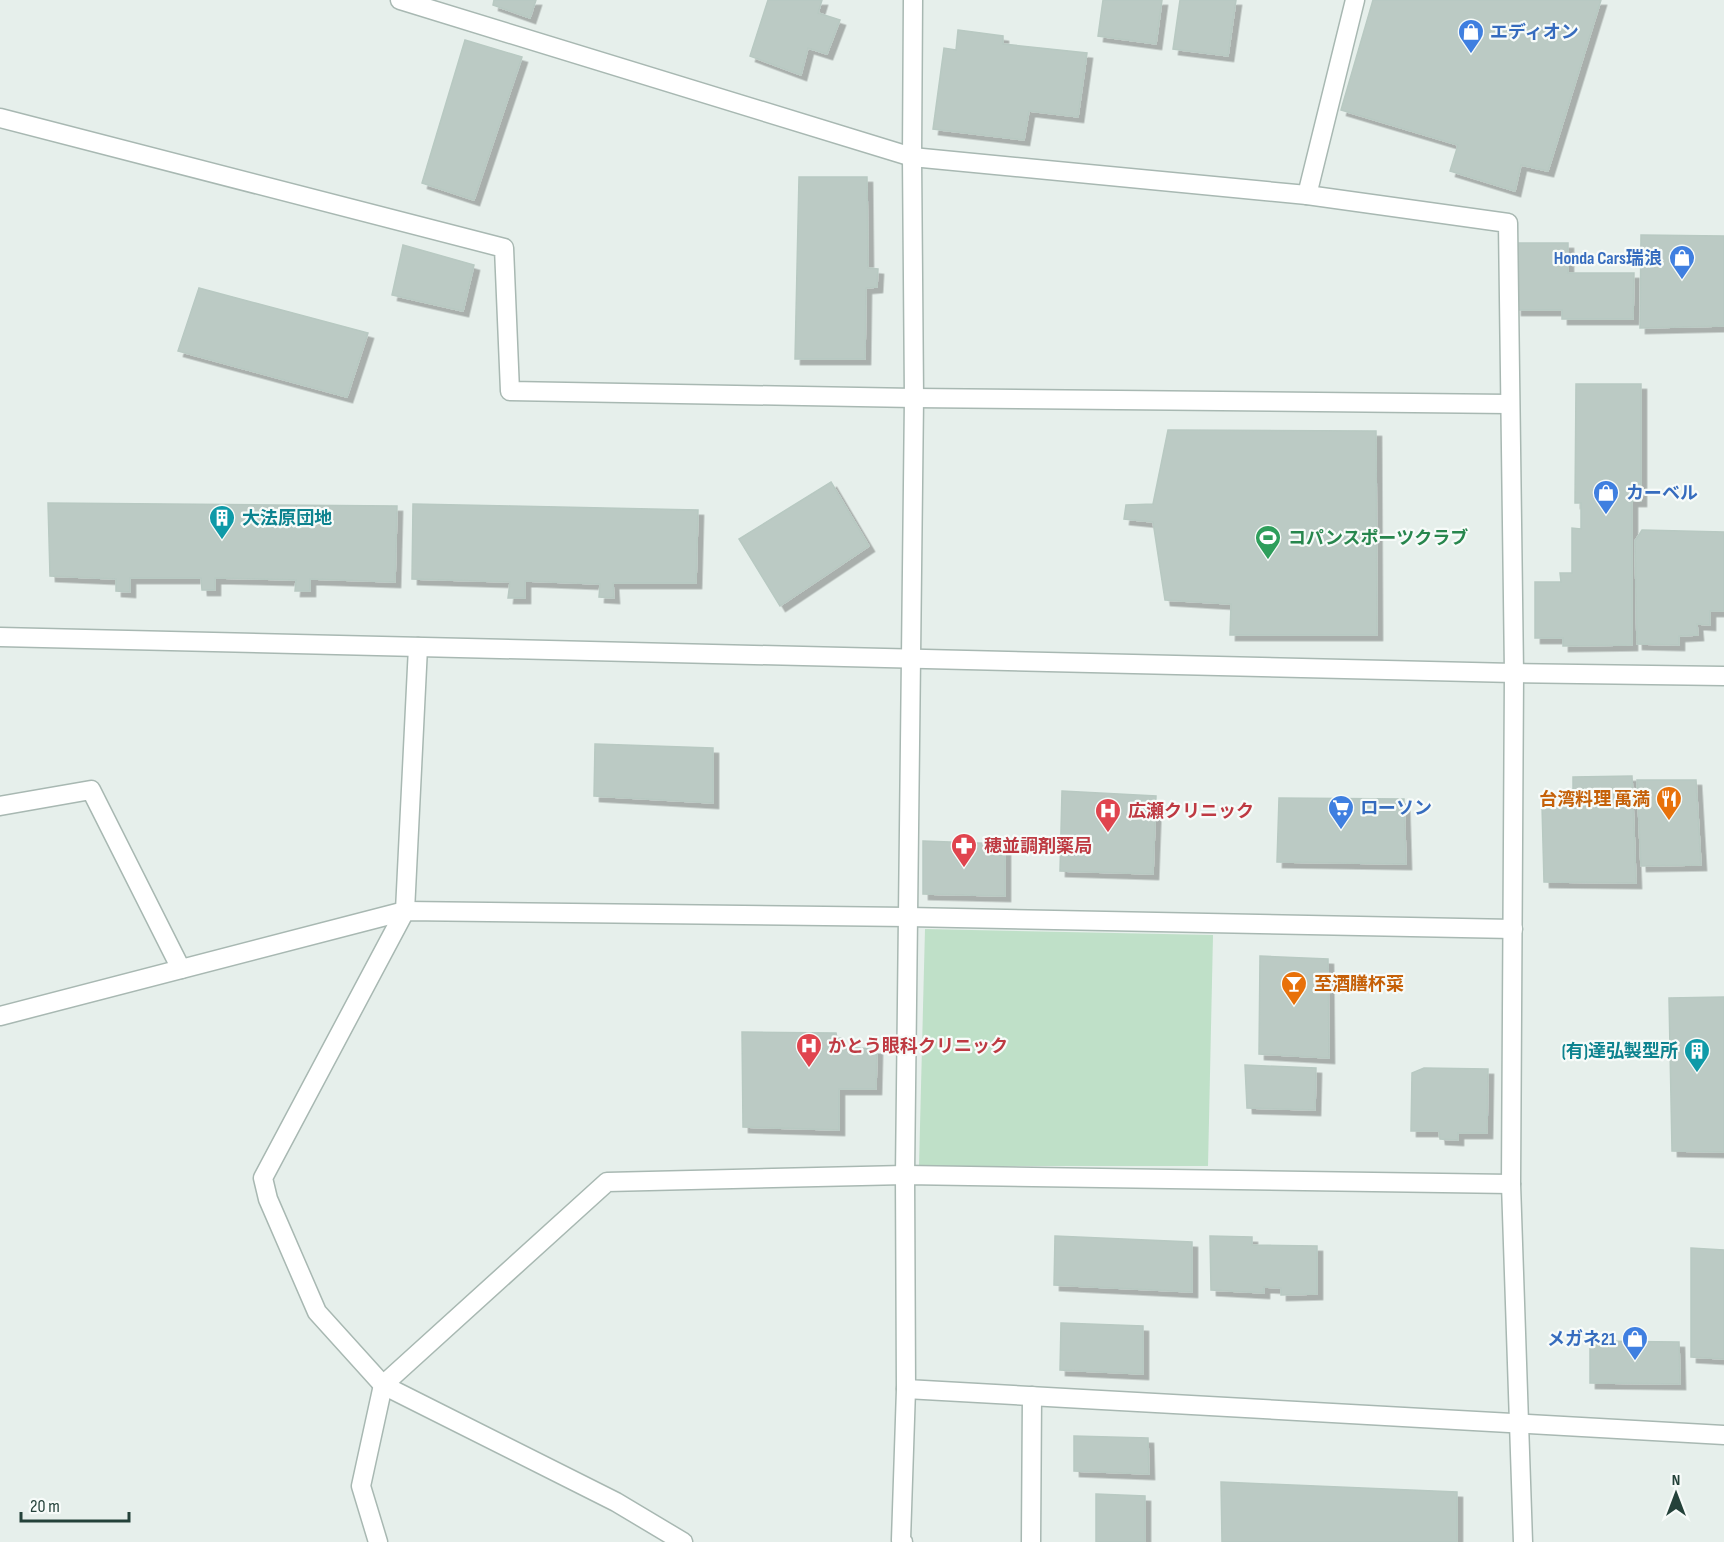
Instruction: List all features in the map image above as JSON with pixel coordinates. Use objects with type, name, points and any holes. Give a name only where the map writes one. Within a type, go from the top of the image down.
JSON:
[{"type":"street","points":[[400,0],[912,158],[1307,195],[1508,223],[1514,674],[1511,1184],[1523,1542]]},
{"type":"street","points":[[903,1542],[901,1540],[906,1389],[910,658],[914,398],[912,158],[914,0]]},
{"type":"street","points":[[1307,195],[1355,0]]},
{"type":"street","points":[[0,118],[504,248],[510,391],[1509,404]]},
{"type":"street","points":[[0,637],[1514,674],[1724,676]]},
{"type":"street","points":[[418,647],[405,911],[263,1178],[268,1199],[317,1312],[383,1385],[616,1502],[683,1542]]},
{"type":"street","points":[[0,806],[91,790],[181,969]]},
{"type":"street","points":[[0,1016],[405,911],[908,917],[1513,929]]},
{"type":"street","points":[[378,1542],[362,1486],[383,1385],[608,1182],[906,1175],[1511,1184]]},
{"type":"street","points":[[906,1389],[1724,1435]]},
{"type":"street","points":[[1031,1542],[1032,1396]]},
{"type":"green space","points":[[925,929],[1213,935],[1208,1166],[919,1166]]},
{"type":"building","points":[[494,0],[536,0],[530,18],[493,5]]},
{"type":"building","points":[[768,0],[822,0],[818,13],[840,20],[827,54],[808,48],[801,75],[750,56]]},
{"type":"building","points":[[1103,0],[1162,0],[1156,44],[1098,36]]},
{"type":"building","points":[[1180,0],[1236,0],[1228,56],[1173,49]]},
{"type":"building","name":"エディオン","points":[[1373,0],[1601,0],[1548,171],[1521,165],[1515,191],[1450,171],[1458,145],[1341,110]]},
{"type":"building","points":[[958,30],[1003,36],[1003,44],[1087,53],[1078,117],[1029,111],[1024,140],[933,129],[944,48],[956,50]]},
{"type":"building","points":[[465,40],[522,57],[474,200],[422,183]]},
{"type":"building","points":[[799,177],[867,177],[868,268],[878,269],[877,287],[866,288],[865,359],[795,359]]},
{"type":"building","name":"Honda Cars瑞浪","points":[[1641,235],[1724,236],[1724,326],[1640,328]]},
{"type":"building","name":"Honda Cars瑞浪","points":[[1516,243],[1568,243],[1568,273],[1634,273],[1633,319],[1562,319],[1562,310],[1516,310]]},
{"type":"building","points":[[403,245],[474,265],[463,311],[392,295]]},
{"type":"building","points":[[199,288],[368,333],[347,397],[178,351]]},
{"type":"building","name":"カーベル","points":[[1576,384],[1641,384],[1641,501],[1632,501],[1632,645],[1563,646],[1563,638],[1535,638],[1535,582],[1561,582],[1560,573],[1572,573],[1572,528],[1581,529],[1581,503],[1575,503]]},
{"type":"building","name":"コパンスポーツクラブ","points":[[1168,430],[1376,431],[1377,635],[1230,635],[1231,604],[1165,600],[1153,522],[1124,519],[1126,505],[1153,504]]},
{"type":"building","points":[[831,482],[869,546],[780,606],[739,539]]},
{"type":"building","name":"大法原団地","points":[[48,503],[397,506],[395,582],[310,579],[310,591],[295,591],[296,580],[215,578],[215,590],[202,590],[201,578],[130,578],[130,592],[116,591],[116,579],[50,576]]},
{"type":"building","points":[[413,504],[698,510],[696,583],[613,583],[614,598],[599,597],[600,584],[525,581],[525,598],[508,598],[510,582],[412,579]]},
{"type":"building","points":[[1642,530],[1724,532],[1724,611],[1710,611],[1710,625],[1697,624],[1698,635],[1679,636],[1679,645],[1637,644],[1635,541]]},
{"type":"building","points":[[595,744],[713,748],[713,803],[594,796]]},
{"type":"building","points":[[1632,776],[1636,883],[1544,882],[1542,806],[1573,805],[1573,777]]},
{"type":"building","name":"台湾料理 萬満","points":[[1637,780],[1696,780],[1701,865],[1641,866]]},
{"type":"building","name":"広瀬クリニック","points":[[1062,791],[1156,796],[1153,874],[1060,871]]},
{"type":"building","name":"ローソン","points":[[1279,798],[1404,799],[1406,864],[1277,862]]},
{"type":"building","name":"穂並調剤薬局","points":[[923,841],[1005,844],[1005,896],[923,894]]},
{"type":"building","name":"至酒膳杯菜","points":[[1260,956],[1328,959],[1329,1058],[1259,1054]]},
{"type":"building","name":"(有)達弘製型所","points":[[1724,997],[1724,1152],[1672,1151],[1669,998]]},
{"type":"building","name":"かとう眼科クリニック","points":[[742,1032],[836,1033],[839,1047],[877,1049],[876,1089],[839,1089],[839,1130],[743,1127]]},
{"type":"building","points":[[1245,1065],[1316,1068],[1315,1110],[1247,1108]]},
{"type":"building","points":[[1424,1068],[1488,1069],[1487,1133],[1458,1133],[1458,1140],[1440,1139],[1439,1131],[1411,1131],[1412,1073]]},
{"type":"building","points":[[1055,1236],[1192,1242],[1192,1292],[1054,1285]]},
{"type":"building","points":[[1210,1236],[1252,1237],[1252,1245],[1317,1246],[1317,1294],[1281,1295],[1281,1288],[1264,1287],[1264,1293],[1211,1290]]},
{"type":"building","points":[[1691,1248],[1724,1250],[1724,1359],[1691,1357]]},
{"type":"building","points":[[1061,1323],[1143,1326],[1143,1374],[1060,1370]]},
{"type":"building","name":"メガネ21","points":[[1590,1341],[1679,1342],[1680,1384],[1590,1383]]},
{"type":"building","points":[[1074,1436],[1148,1438],[1149,1474],[1074,1471]]},
{"type":"building","points":[[1221,1482],[1457,1492],[1457,1542],[1222,1542]]},
{"type":"building","points":[[1096,1494],[1145,1496],[1145,1542],[1096,1542]]},
{"type":"place","name":"エディオン","points":[[1471,55]]},
{"type":"place","name":"Honda Cars瑞浪","points":[[1682,281]]},
{"type":"place","name":"カーベル","points":[[1606,516]]},
{"type":"place","name":"大法原団地","points":[[222,541]]},
{"type":"place","name":"コパンスポーツクラブ","points":[[1268,561]]},
{"type":"place","name":"台湾料理 萬満","points":[[1669,822]]},
{"type":"place","name":"ローソン","points":[[1341,831]]},
{"type":"place","name":"広瀬クリニック","points":[[1108,834]]},
{"type":"place","name":"穂並調剤薬局","points":[[964,869]]},
{"type":"place","name":"至酒膳杯菜","points":[[1294,1007]]},
{"type":"place","name":"かとう眼科クリニック","points":[[809,1069]]},
{"type":"place","name":"(有)達弘製型所","points":[[1697,1074]]},
{"type":"place","name":"メガネ21","points":[[1635,1362]]}]
